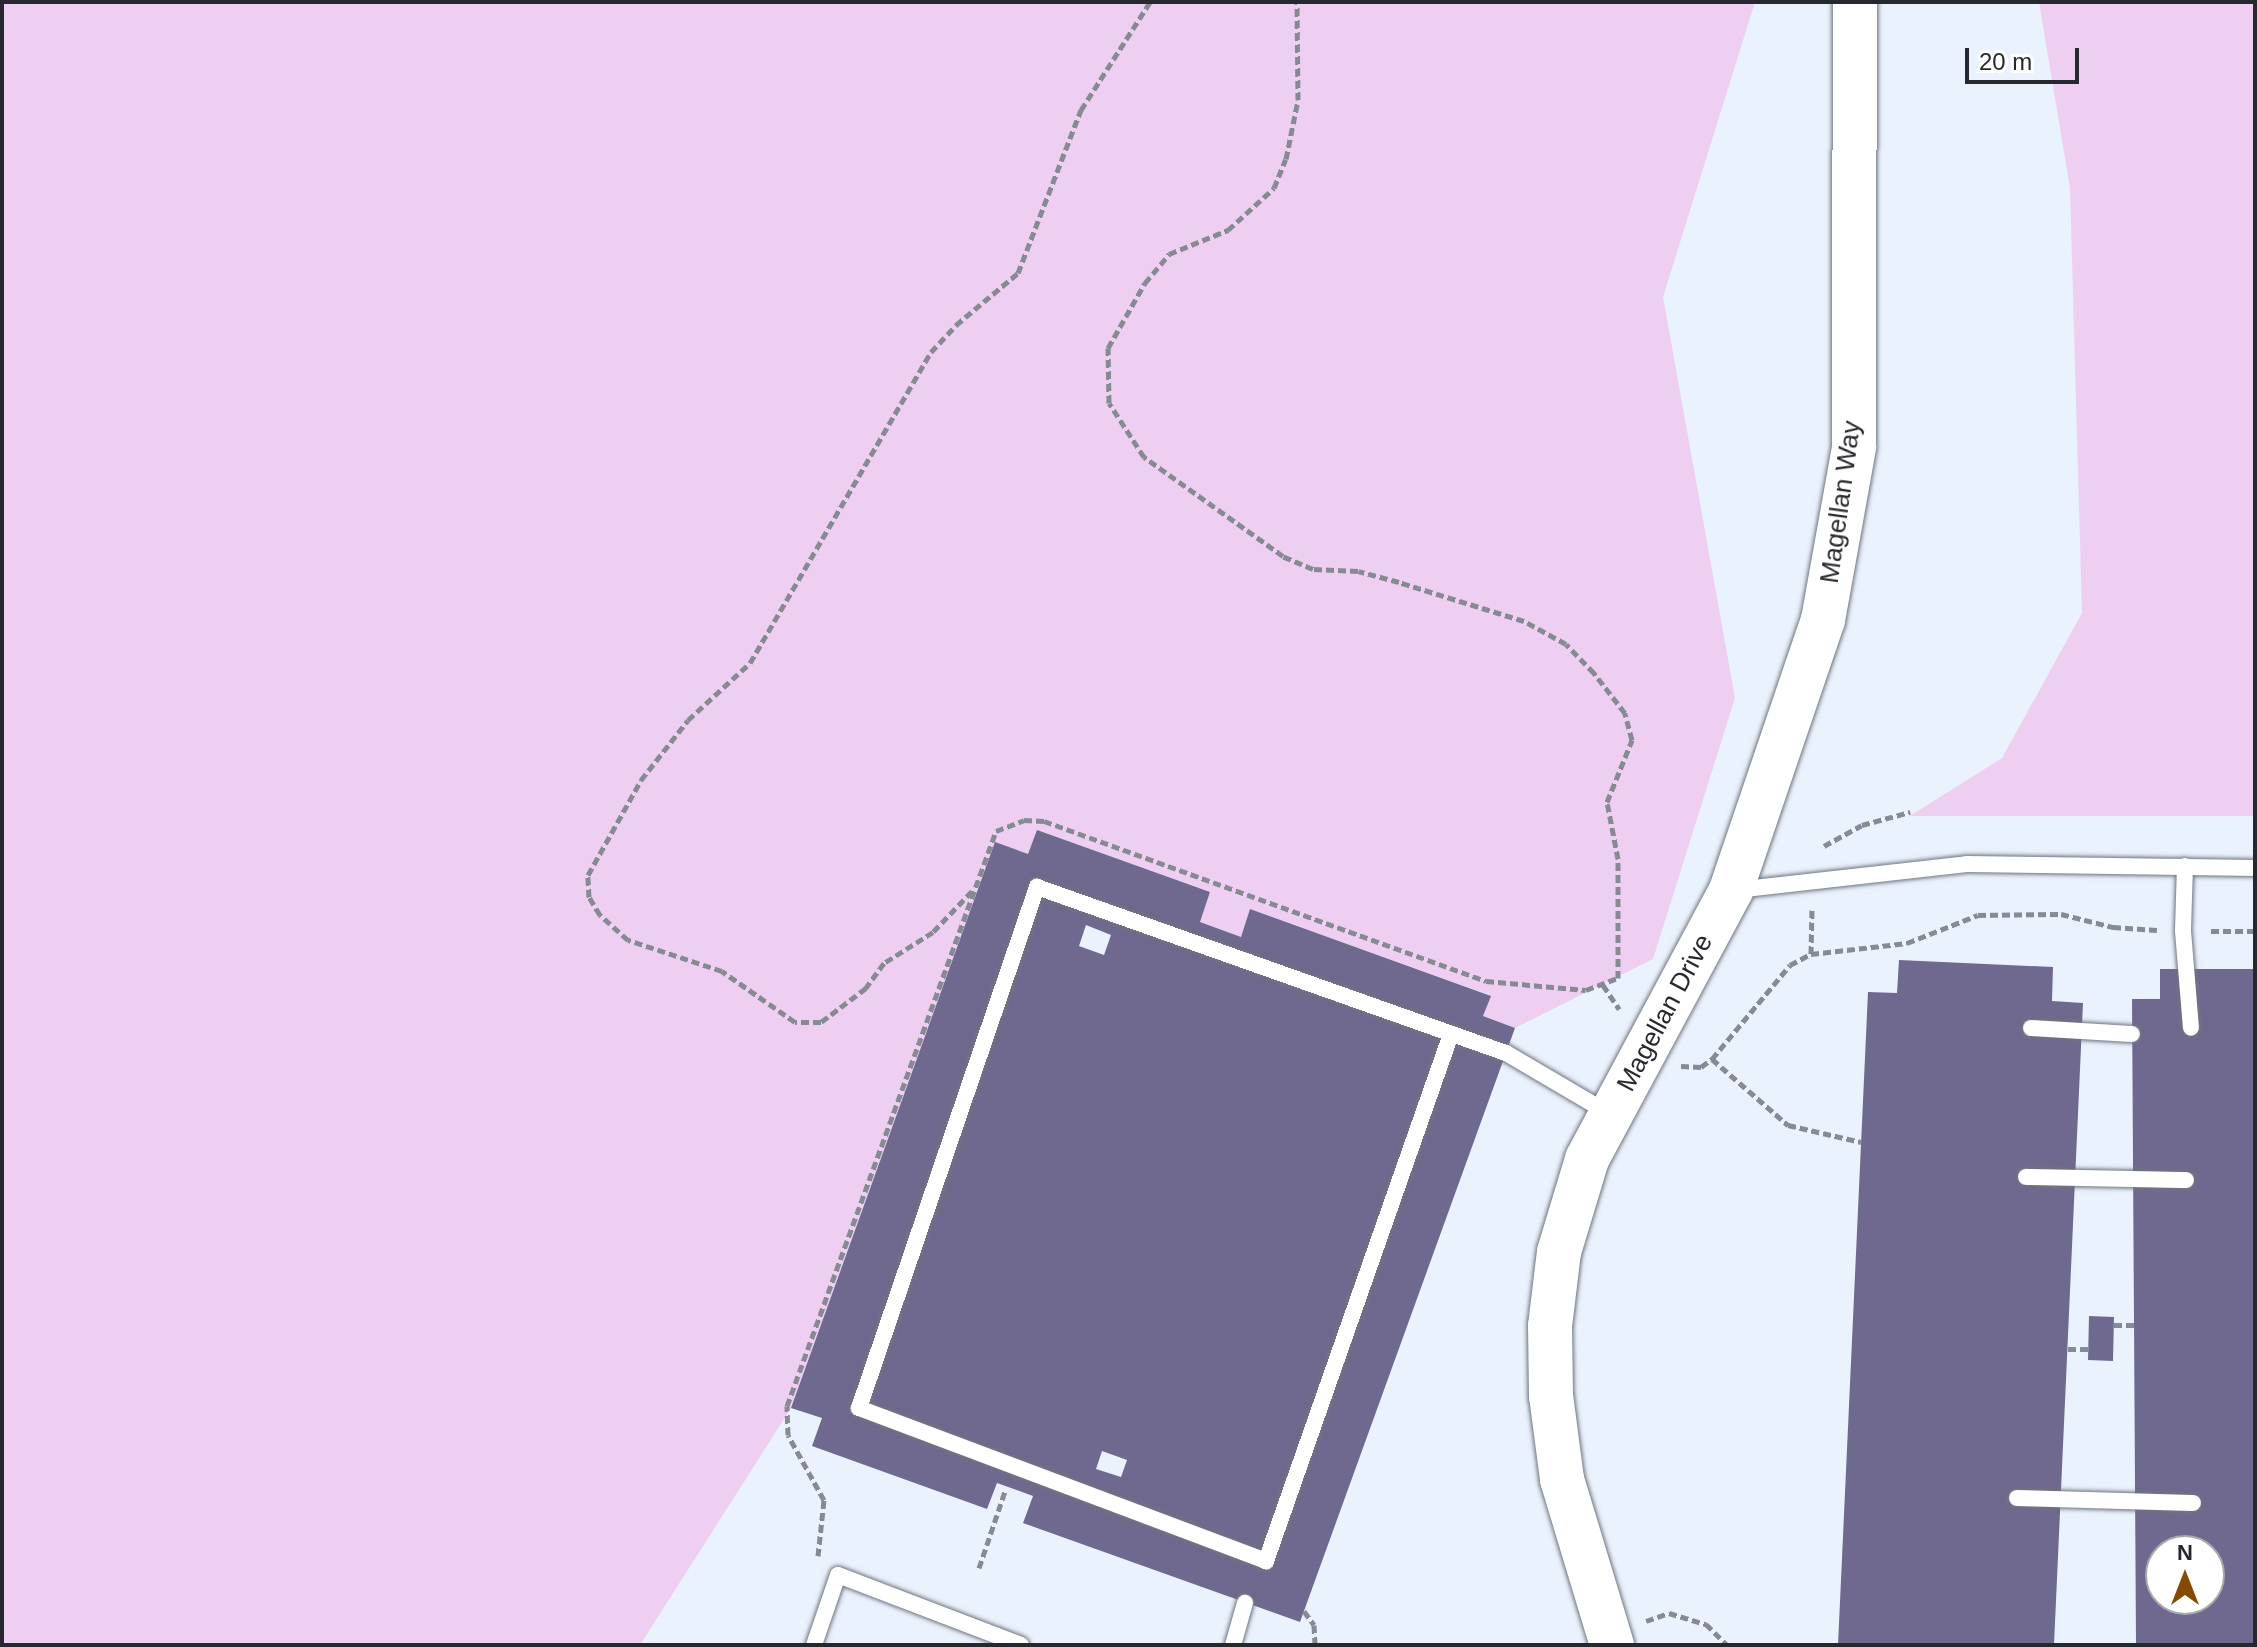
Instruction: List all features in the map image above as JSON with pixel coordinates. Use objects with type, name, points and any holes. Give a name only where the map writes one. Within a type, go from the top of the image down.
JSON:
[{"type":"street","name":"Magellan Way","points":[[1731,890],[1823,620],[1854,447],[1855,2]]},
{"type":"street","name":"Magellan Drive","points":[[1612,1645],[1562,1479],[1551,1396],[1550,1326],[1559,1252],[1574,1197],[1610,1115],[1731,890]]},
{"type":"lane","points":[[1731,890],[1967,864],[2255,868]]},
{"type":"lane","points":[[2185,866],[2183,931],[2191,1028]]},
{"type":"lane","points":[[1451,1034],[1266,1561],[859,1408],[1037,887],[1506,1053],[1610,1115]]},
{"type":"lane","points":[[2031,1028],[2132,1034]]},
{"type":"lane","points":[[2026,1177],[2076,1172],[2133,1172],[2186,1180]]},
{"type":"lane","points":[[2017,1498],[2193,1503]]},
{"type":"lane","points":[[814,1645],[838,1575],[1021,1645]]},
{"type":"lane","points":[[1233,1645],[1245,1603]]},
{"type":"path","points":[[973,890],[933,932],[884,963],[866,988],[821,1022],[795,1022],[722,971],[628,940],[600,915],[589,897],[588,875],[641,780],[688,720],[750,663],[931,352],[956,325],[1018,273],[1030,252],[1081,110],[1150,2]]},
{"type":"path","points":[[815,1566],[824,1539],[824,1500],[788,1435],[787,1406],[996,831],[1024,820],[1044,821],[1486,981],[1586,990],[1618,978],[1618,859],[1607,802],[1632,740],[1625,713],[1594,673],[1566,644],[1524,621],[1399,582],[1358,571],[1313,569],[1283,556],[1144,457],[1109,403],[1108,348],[1145,283],[1169,254],[1228,230],[1274,188],[1286,159],[1298,100],[1297,2]]},
{"type":"path","points":[[1824,846],[1862,825],[1910,812]]},
{"type":"path","points":[[1811,954],[1812,910]]},
{"type":"path","points":[[1669,1062],[1688,1069],[1712,1059],[1790,965],[1811,954],[1907,943],[1978,915],[2061,914],[2113,927],[2255,931]]},
{"type":"path","points":[[1603,985],[1618,1004],[1620,1020]]},
{"type":"path","points":[[1712,1059],[1788,1125],[1861,1142]]},
{"type":"path","points":[[2114,1325],[2134,1325]]},
{"type":"path","points":[[2068,1349],[2088,1349]]},
{"type":"path","points":[[979,1568],[1007,1487]]},
{"type":"path","points":[[1304,1611],[1314,1625],[1315,1645]]},
{"type":"shaded area","points":[[2,2],[1755,2],[1663,297],[1735,698],[1653,959],[1515,1028],[1483,1016],[1490,995],[1251,910],[1241,937],[1200,922],[1210,892],[1038,831],[1028,854],[995,843],[791,1408],[640,1645],[2,1645]]},
{"type":"shaded area","points":[[2039,2],[2255,2],[2255,816],[1910,816],[2002,758],[2082,613],[2070,188]]},
{"type":"building","points":[[1037,830],[1210,892],[1200,922],[1241,937],[1250,909],[1491,996],[1483,1016],[1515,1028],[1300,1622],[1023,1523],[1033,1496],[997,1483],[987,1509],[812,1446],[822,1418],[791,1408],[995,842],[1028,854]],"holes":[[[1086,925],[1111,935],[1104,955],[1079,946]],[[1102,1451],[1127,1460],[1121,1477],[1096,1469]]]},
{"type":"building","points":[[1899,960],[2053,967],[2052,1001],[2083,1003],[2054,1645],[1838,1645],[1868,992],[1897,993]]},
{"type":"building","points":[[2160,969],[2255,969],[2255,1645],[2136,1645],[2132,999],[2160,999]]},
{"type":"building","points":[[2089,1316],[2114,1317],[2113,1361],[2088,1360]]}]
